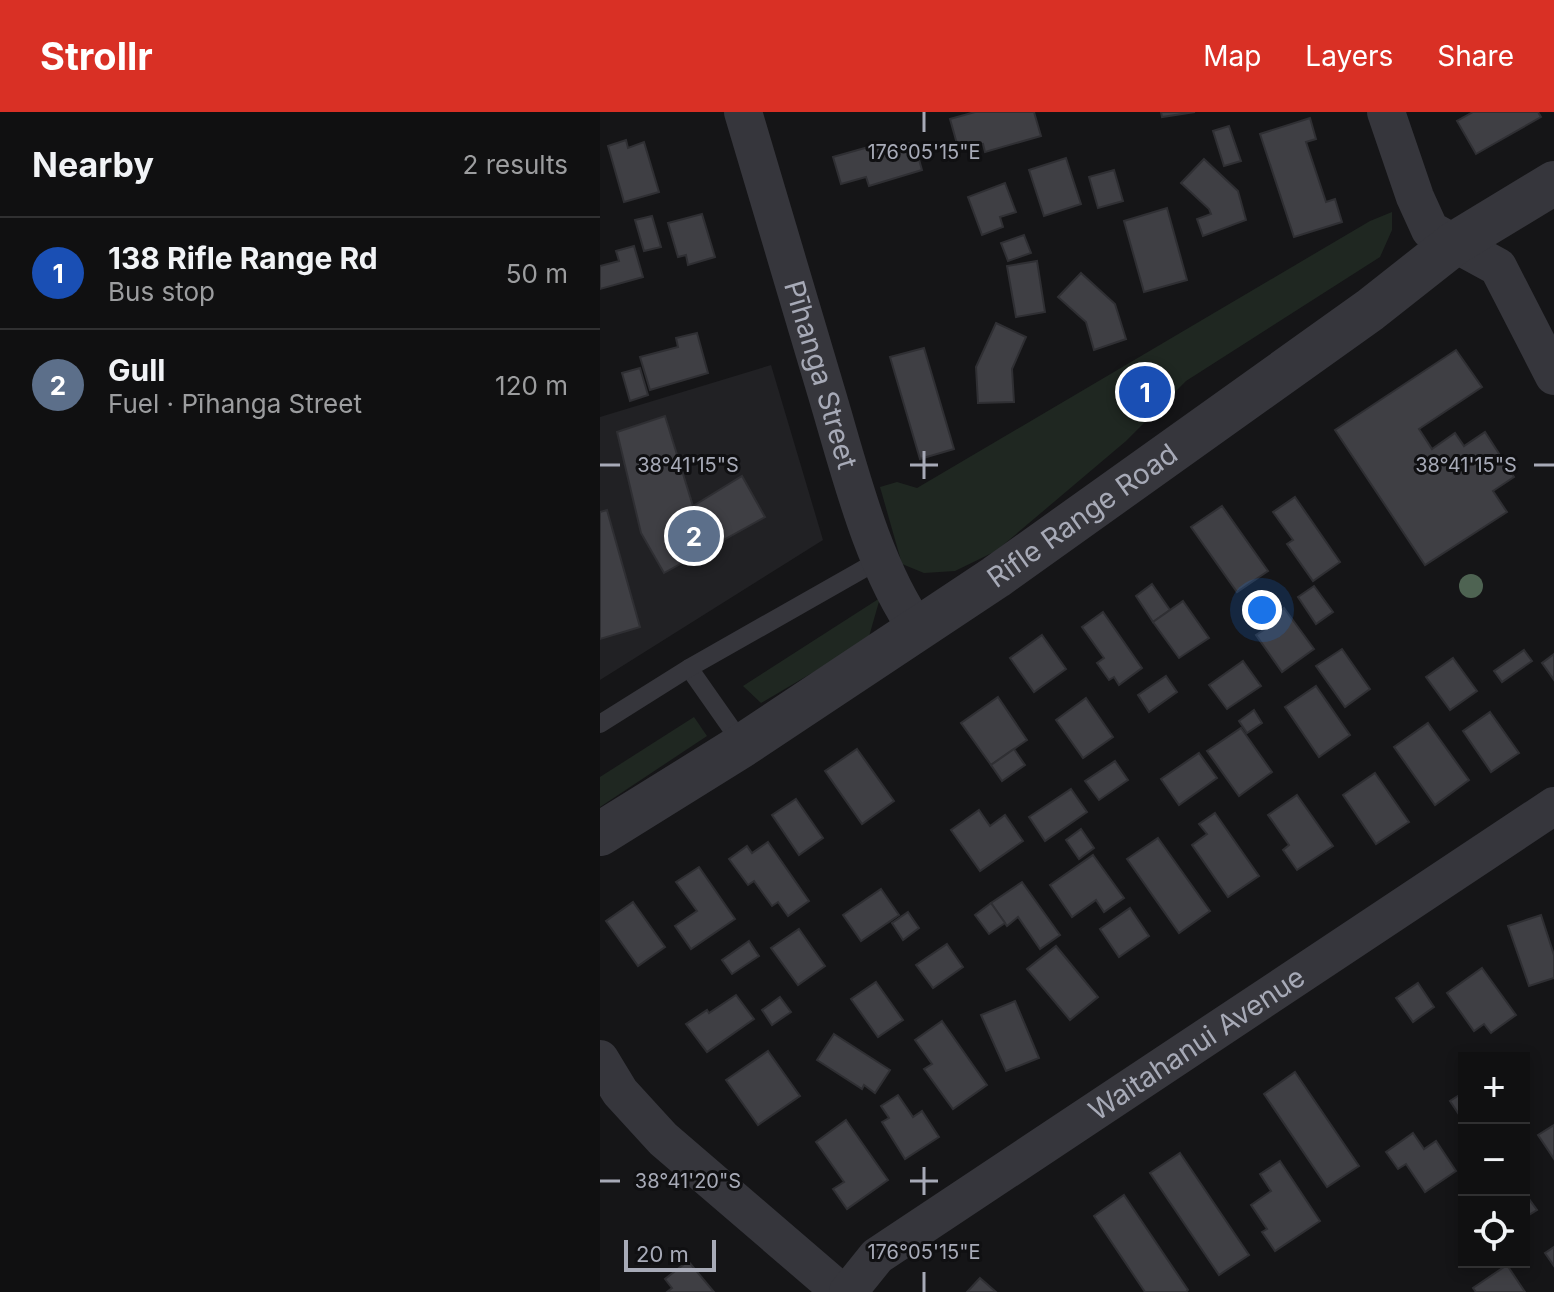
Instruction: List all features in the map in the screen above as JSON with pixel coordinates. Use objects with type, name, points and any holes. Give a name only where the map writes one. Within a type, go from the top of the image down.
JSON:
[{"type":"street","name":"Pīhanga Street","points":[[743,112],[851,475],[881,559],[904,610],[918,630]]},
{"type":"street","points":[[1386,112],[1415,197],[1430,230],[1498,267],[1554,376]]},
{"type":"street","name":"Rifle Range Road","points":[[600,834],[743,745],[996,577],[1370,310],[1455,243],[1554,183]]},
{"type":"street","name":"Waitahanui Avenue","points":[[848,1292],[877,1256],[1554,806]]},
{"type":"street","points":[[600,1059],[620,1092],[663,1139],[841,1292]]},
{"type":"lane","points":[[600,724],[689,668],[881,559]]},
{"type":"lane","points":[[689,668],[743,745]]},
{"type":"shaded area","points":[[1392,212],[1392,230],[1380,257],[1186,381],[1126,441],[996,551],[955,571],[924,573],[902,564],[880,487],[897,482],[917,488],[1370,221]]},
{"type":"shaded area","points":[[771,365],[823,540],[600,680],[600,417]]},
{"type":"shaded area","points":[[880,598],[868,640],[761,703],[743,686]]},
{"type":"shaded area","points":[[694,717],[707,736],[600,807],[600,777]]},
{"type":"building","points":[[975,112],[1034,112],[1041,136],[985,152],[983,144],[959,151],[950,119]]},
{"type":"building","points":[[1161,112],[1195,112],[1162,117]]},
{"type":"building","points":[[1473,112],[1538,112],[1541,117],[1476,154],[1457,121]]},
{"type":"building","points":[[1310,118],[1316,139],[1306,142],[1326,202],[1335,199],[1342,222],[1294,237],[1260,134]]},
{"type":"building","points":[[1229,126],[1241,161],[1224,166],[1213,131]]},
{"type":"building","points":[[626,140],[628,148],[644,142],[659,192],[624,202],[608,146]]},
{"type":"building","points":[[914,142],[922,170],[869,186],[866,177],[841,184],[833,157],[879,144],[881,151]]},
{"type":"building","points":[[1066,158],[1081,204],[1044,216],[1029,170]]},
{"type":"building","points":[[1204,159],[1238,191],[1246,220],[1203,236],[1197,219],[1211,214],[1209,209],[1181,183]]},
{"type":"building","points":[[1114,170],[1123,201],[1098,208],[1089,177]]},
{"type":"building","points":[[1005,183],[1016,212],[1000,217],[1003,227],[982,235],[968,197]]},
{"type":"building","points":[[1167,208],[1187,280],[1144,292],[1124,221]]},
{"type":"building","points":[[702,214],[715,257],[688,265],[686,255],[678,257],[668,223]]},
{"type":"building","points":[[652,216],[661,247],[644,251],[635,220]]},
{"type":"building","points":[[1024,235],[1031,253],[1008,261],[1001,243]]},
{"type":"building","points":[[634,246],[643,277],[600,289],[600,266],[619,261],[616,251]]},
{"type":"building","points":[[1037,261],[1045,312],[1016,317],[1007,266]]},
{"type":"building","points":[[1081,273],[1115,304],[1126,339],[1094,350],[1086,322],[1058,297]]},
{"type":"building","points":[[996,323],[1026,337],[1012,369],[1014,402],[978,403],[976,367]]},
{"type":"building","points":[[697,333],[708,373],[650,390],[640,357],[678,347],[676,338]]},
{"type":"building","points":[[924,348],[954,449],[920,459],[890,357]]},
{"type":"building","points":[[1456,350],[1482,387],[1419,429],[1432,449],[1455,433],[1464,446],[1485,432],[1514,477],[1493,491],[1507,512],[1425,565],[1335,430]]},
{"type":"building","points":[[640,368],[648,395],[630,401],[622,373]]},
{"type":"building","points":[[665,416],[693,506],[742,476],[765,517],[664,573],[641,533],[617,432]]},
{"type":"building","points":[[1295,497],[1340,562],[1313,581],[1287,544],[1293,540],[1273,512]]},
{"type":"building","points":[[1222,506],[1268,571],[1237,592],[1191,527]]},
{"type":"building","points":[[607,510],[640,627],[600,639],[600,512]]},
{"type":"building","points":[[1152,584],[1170,610],[1153,622],[1136,596]]},
{"type":"building","points":[[1314,586],[1333,612],[1316,624],[1298,597]]},
{"type":"building","points":[[1183,601],[1209,638],[1179,658],[1153,622]]},
{"type":"building","points":[[1284,608],[1314,649],[1282,672],[1256,635],[1273,624],[1269,619]]},
{"type":"building","points":[[1103,612],[1142,668],[1119,685],[1114,677],[1109,680],[1097,663],[1104,658],[1082,627]]},
{"type":"building","points":[[1042,635],[1066,669],[1034,692],[1010,658]]},
{"type":"building","points":[[1342,649],[1370,689],[1345,707],[1316,666]]},
{"type":"building","points":[[1524,650],[1532,661],[1502,682],[1494,671]]},
{"type":"building","points":[[1554,654],[1554,680],[1542,663]]},
{"type":"building","points":[[1453,658],[1477,691],[1450,710],[1426,677]]},
{"type":"building","points":[[1243,661],[1261,686],[1227,709],[1209,685]]},
{"type":"building","points":[[1166,676],[1177,692],[1149,712],[1138,695]]},
{"type":"building","points":[[1316,686],[1350,735],[1319,757],[1285,707]]},
{"type":"building","points":[[998,697],[1027,740],[991,765],[961,723]]},
{"type":"building","points":[[1086,698],[1113,737],[1083,758],[1056,720]]},
{"type":"building","points":[[1254,710],[1262,723],[1247,733],[1239,721]]},
{"type":"building","points":[[1490,712],[1519,753],[1491,772],[1463,731]]},
{"type":"building","points":[[1428,723],[1469,780],[1435,805],[1394,747]]},
{"type":"building","points":[[1241,728],[1272,772],[1239,796],[1207,751]]},
{"type":"building","points":[[857,749],[894,801],[862,824],[825,771]]},
{"type":"building","points":[[1014,749],[1025,765],[1002,781],[991,765]]},
{"type":"building","points":[[1199,753],[1217,778],[1179,805],[1161,779]]},
{"type":"building","points":[[1115,761],[1128,780],[1099,800],[1085,781]]},
{"type":"building","points":[[1375,773],[1409,822],[1376,844],[1343,795]]},
{"type":"building","points":[[1071,789],[1087,812],[1045,841],[1029,817]]},
{"type":"building","points":[[1297,795],[1333,846],[1297,870],[1283,850],[1289,845],[1268,815]]},
{"type":"building","points":[[796,799],[823,838],[799,855],[772,815]]},
{"type":"building","points":[[979,810],[990,826],[1005,815],[1023,841],[980,871],[951,830]]},
{"type":"building","points":[[1215,813],[1259,876],[1228,897],[1192,845],[1207,834],[1199,824]]},
{"type":"building","points":[[1081,829],[1094,848],[1079,859],[1066,840]]},
{"type":"building","points":[[1158,838],[1210,911],[1179,933],[1127,859]]},
{"type":"building","points":[[768,842],[809,901],[788,916],[778,902],[772,906],[754,881],[748,885],[729,859],[747,846],[752,853]]},
{"type":"building","points":[[1093,855],[1124,898],[1104,912],[1096,900],[1072,917],[1050,885]]},
{"type":"building","points":[[699,867],[735,919],[691,949],[675,926],[697,911],[676,882]]},
{"type":"building","points":[[1022,882],[1060,935],[1040,949],[1018,917],[1007,926],[991,903]]},
{"type":"building","points":[[881,889],[899,915],[861,941],[843,915]]},
{"type":"building","points":[[633,902],[665,947],[638,966],[606,921]]},
{"type":"building","points":[[991,903],[1005,923],[989,934],[975,915]]},
{"type":"building","points":[[1130,908],[1149,936],[1119,957],[1100,929]]},
{"type":"building","points":[[908,912],[919,928],[903,940],[892,923]]},
{"type":"building","points":[[1541,915],[1554,955],[1554,978],[1529,986],[1508,926]]},
{"type":"building","points":[[799,929],[825,966],[798,985],[771,948]]},
{"type":"building","points":[[749,941],[759,956],[732,974],[722,960]]},
{"type":"building","points":[[947,944],[963,967],[933,988],[916,965]]},
{"type":"building","points":[[1056,946],[1098,997],[1070,1020],[1027,969]]},
{"type":"building","points":[[1482,968],[1516,1015],[1491,1033],[1484,1024],[1474,1031],[1447,993]]},
{"type":"building","points":[[876,982],[903,1020],[878,1037],[851,999]]},
{"type":"building","points":[[1418,983],[1434,1007],[1413,1022],[1396,998]]},
{"type":"building","points":[[736,995],[754,1019],[707,1052],[686,1024]]},
{"type":"building","points":[[780,997],[791,1012],[772,1025],[762,1010]]},
{"type":"building","points":[[1015,1001],[1039,1058],[1006,1071],[981,1015]]},
{"type":"building","points":[[942,1021],[987,1085],[953,1109],[924,1069],[932,1064],[915,1040]]},
{"type":"building","points":[[834,1034],[890,1070],[875,1093],[864,1085],[862,1089],[817,1060]]},
{"type":"building","points":[[768,1051],[800,1096],[758,1125],[726,1080]]},
{"type":"building","points":[[1295,1072],[1359,1166],[1327,1187],[1264,1094]]},
{"type":"building","points":[[898,1095],[913,1117],[922,1111],[939,1137],[905,1159],[882,1122],[889,1118],[881,1106]]},
{"type":"building","points":[[1458,1096],[1458,1113],[1450,1101]]},
{"type":"building","points":[[846,1120],[888,1180],[847,1209],[833,1189],[844,1182],[816,1142]]},
{"type":"building","points":[[1554,1125],[1554,1159],[1538,1135]]},
{"type":"building","points":[[1413,1133],[1424,1149],[1436,1141],[1456,1171],[1425,1192],[1406,1164],[1398,1169],[1386,1152]]},
{"type":"building","points":[[1180,1153],[1249,1255],[1219,1275],[1150,1173]]},
{"type":"building","points":[[1280,1161],[1320,1221],[1275,1251],[1262,1232],[1267,1229],[1251,1205],[1271,1191],[1260,1174]]},
{"type":"building","points":[[1124,1195],[1188,1290],[1186,1292],[1145,1292],[1094,1216]]},
{"type":"building","points":[[1530,1200],[1537,1210],[1530,1214]]},
{"type":"building","points":[[1554,1247],[1554,1266],[1545,1253]]},
{"type":"building","points":[[688,1261],[714,1292],[667,1292],[672,1288],[665,1279]]},
{"type":"building","points":[[1503,1268],[1509,1268],[1525,1292],[1476,1292],[1473,1288]]},
{"type":"building","points":[[980,1278],[996,1292],[967,1292]]},
{"type":"place","name":"138 Rifle Range Rd","points":[[1145,392]]},
{"type":"place","name":"Gull","points":[[694,536]]}]
